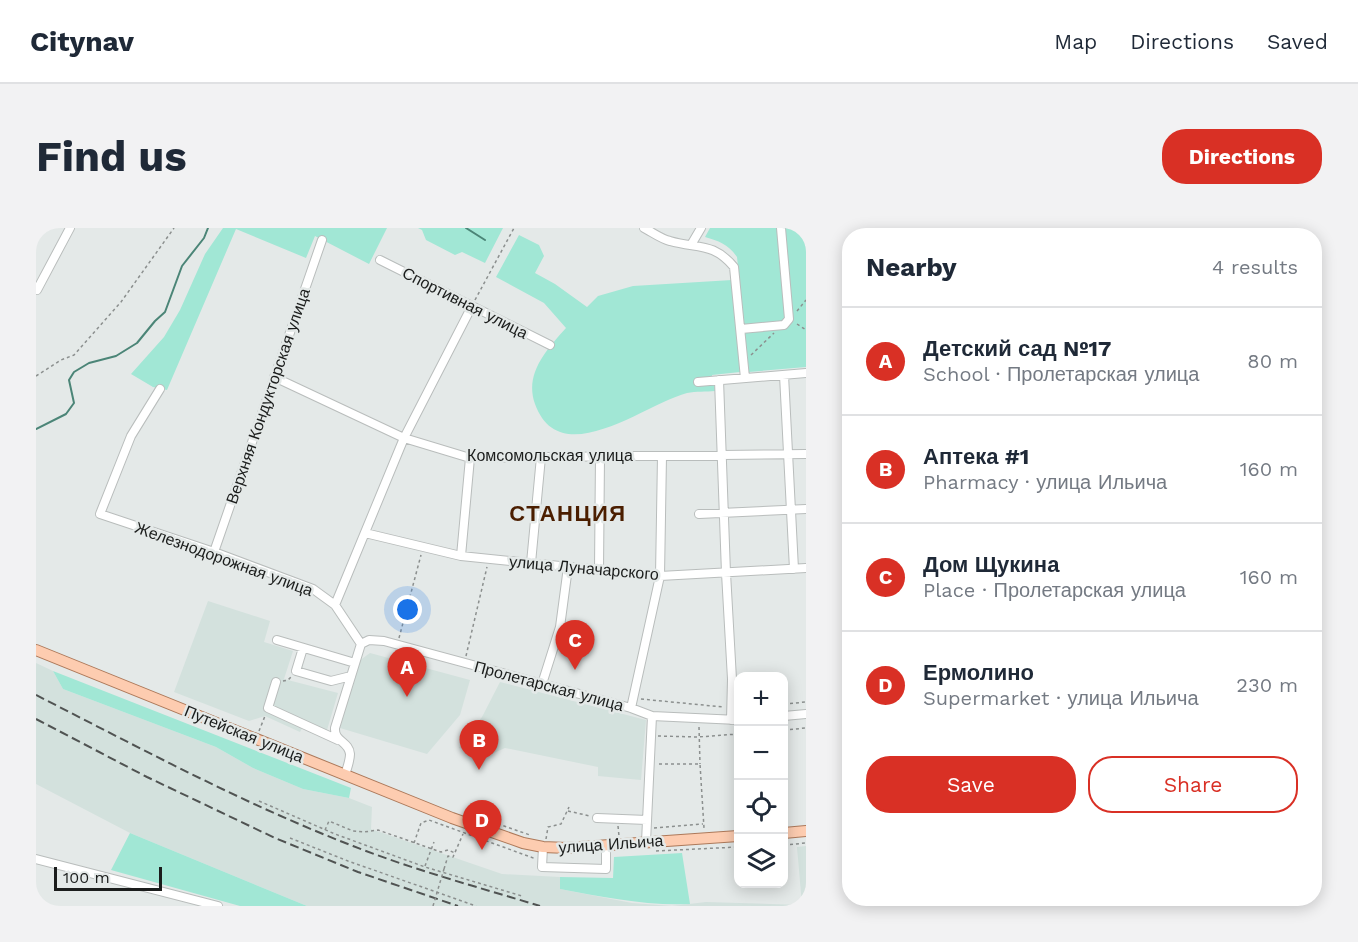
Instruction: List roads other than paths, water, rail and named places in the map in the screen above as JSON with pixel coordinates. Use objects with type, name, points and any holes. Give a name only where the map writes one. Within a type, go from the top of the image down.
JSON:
[{"type":"main road","name":"Путейская улица","points":[[36,650],[452,818]]},
{"type":"main road","name":"улица Ильича","points":[[452,818],[523,843],[544,841],[567,848],[734,836]]},
{"type":"main road","points":[[788,833],[806,831]]},
{"type":"street","points":[[37,290],[70,228]]},
{"type":"street","points":[[644,228],[668,241],[714,250],[723,254],[734,267],[745,378]]},
{"type":"street","points":[[691,245],[701,228]]},
{"type":"street","points":[[741,330],[787,322],[781,228]]},
{"type":"street","name":"Верхняя Кондукторская улица","points":[[214,552],[322,240]]},
{"type":"street","name":"Спортивная улица","points":[[380,260],[550,345]]},
{"type":"street","points":[[335,605],[404,438],[472,306]]},
{"type":"street","points":[[698,382],[806,373]]},
{"type":"street","points":[[784,375],[794,569]]},
{"type":"street","name":"Комсомольская улица","points":[[274,377],[404,438],[470,458],[806,454]]},
{"type":"street","points":[[719,381],[732,679],[731,708],[734,717]]},
{"type":"street","name":"Железнодорожная улица","points":[[160,389],[131,436],[100,514],[214,552],[314,589],[335,605],[361,644]]},
{"type":"street","points":[[599,570],[600,456]]},
{"type":"street","points":[[631,708],[660,576],[662,456]]},
{"type":"street","points":[[531,563],[541,457]]},
{"type":"street","points":[[461,556],[470,458]]},
{"type":"street","points":[[699,514],[806,509]]},
{"type":"street","name":"улица Луначарского","points":[[365,533],[461,556],[660,576],[806,568]]},
{"type":"street","points":[[542,684],[560,627],[568,567]]},
{"type":"street","points":[[277,640],[355,663]]},
{"type":"street","name":"Пролетарская улица","points":[[361,644],[369,640],[397,644],[631,708],[652,716],[734,720]]},
{"type":"street","points":[[338,740],[335,728],[361,644]]},
{"type":"street","points":[[303,648],[296,671],[331,681],[351,676]]},
{"type":"street","points":[[276,682],[268,708],[338,740],[348,749],[350,756],[345,775]]},
{"type":"street","points":[[788,716],[806,714]]},
{"type":"street","points":[[646,842],[652,716]]},
{"type":"street","points":[[597,818],[647,824]]},
{"type":"street","points":[[544,841],[542,867],[606,869],[606,845]]},
{"type":"street","points":[[36,859],[218,906]]},
{"type":"waterway","points":[[36,429],[66,414],[74,403],[69,380],[74,372],[89,363],[116,356],[137,343],[165,312],[182,266],[204,238],[208,228]]},
{"type":"waterway","points":[[466,228],[485,240]]},
{"type":"railway","points":[[36,695],[193,775],[312,830],[399,863],[540,906]]},
{"type":"railway","points":[[36,719],[147,777],[275,838],[358,872],[458,906]]},
{"type":"place","name":"Дом Щукина","points":[[575,670]]},
{"type":"place","name":"Детский сад №17","points":[[407,697]]},
{"type":"place","name":"Аптека #1","points":[[479,770]]},
{"type":"place","name":"Ермолино","points":[[482,850]]},
{"type":"district","name":"СТАНЦИЯ","points":[[568,513]]}]
